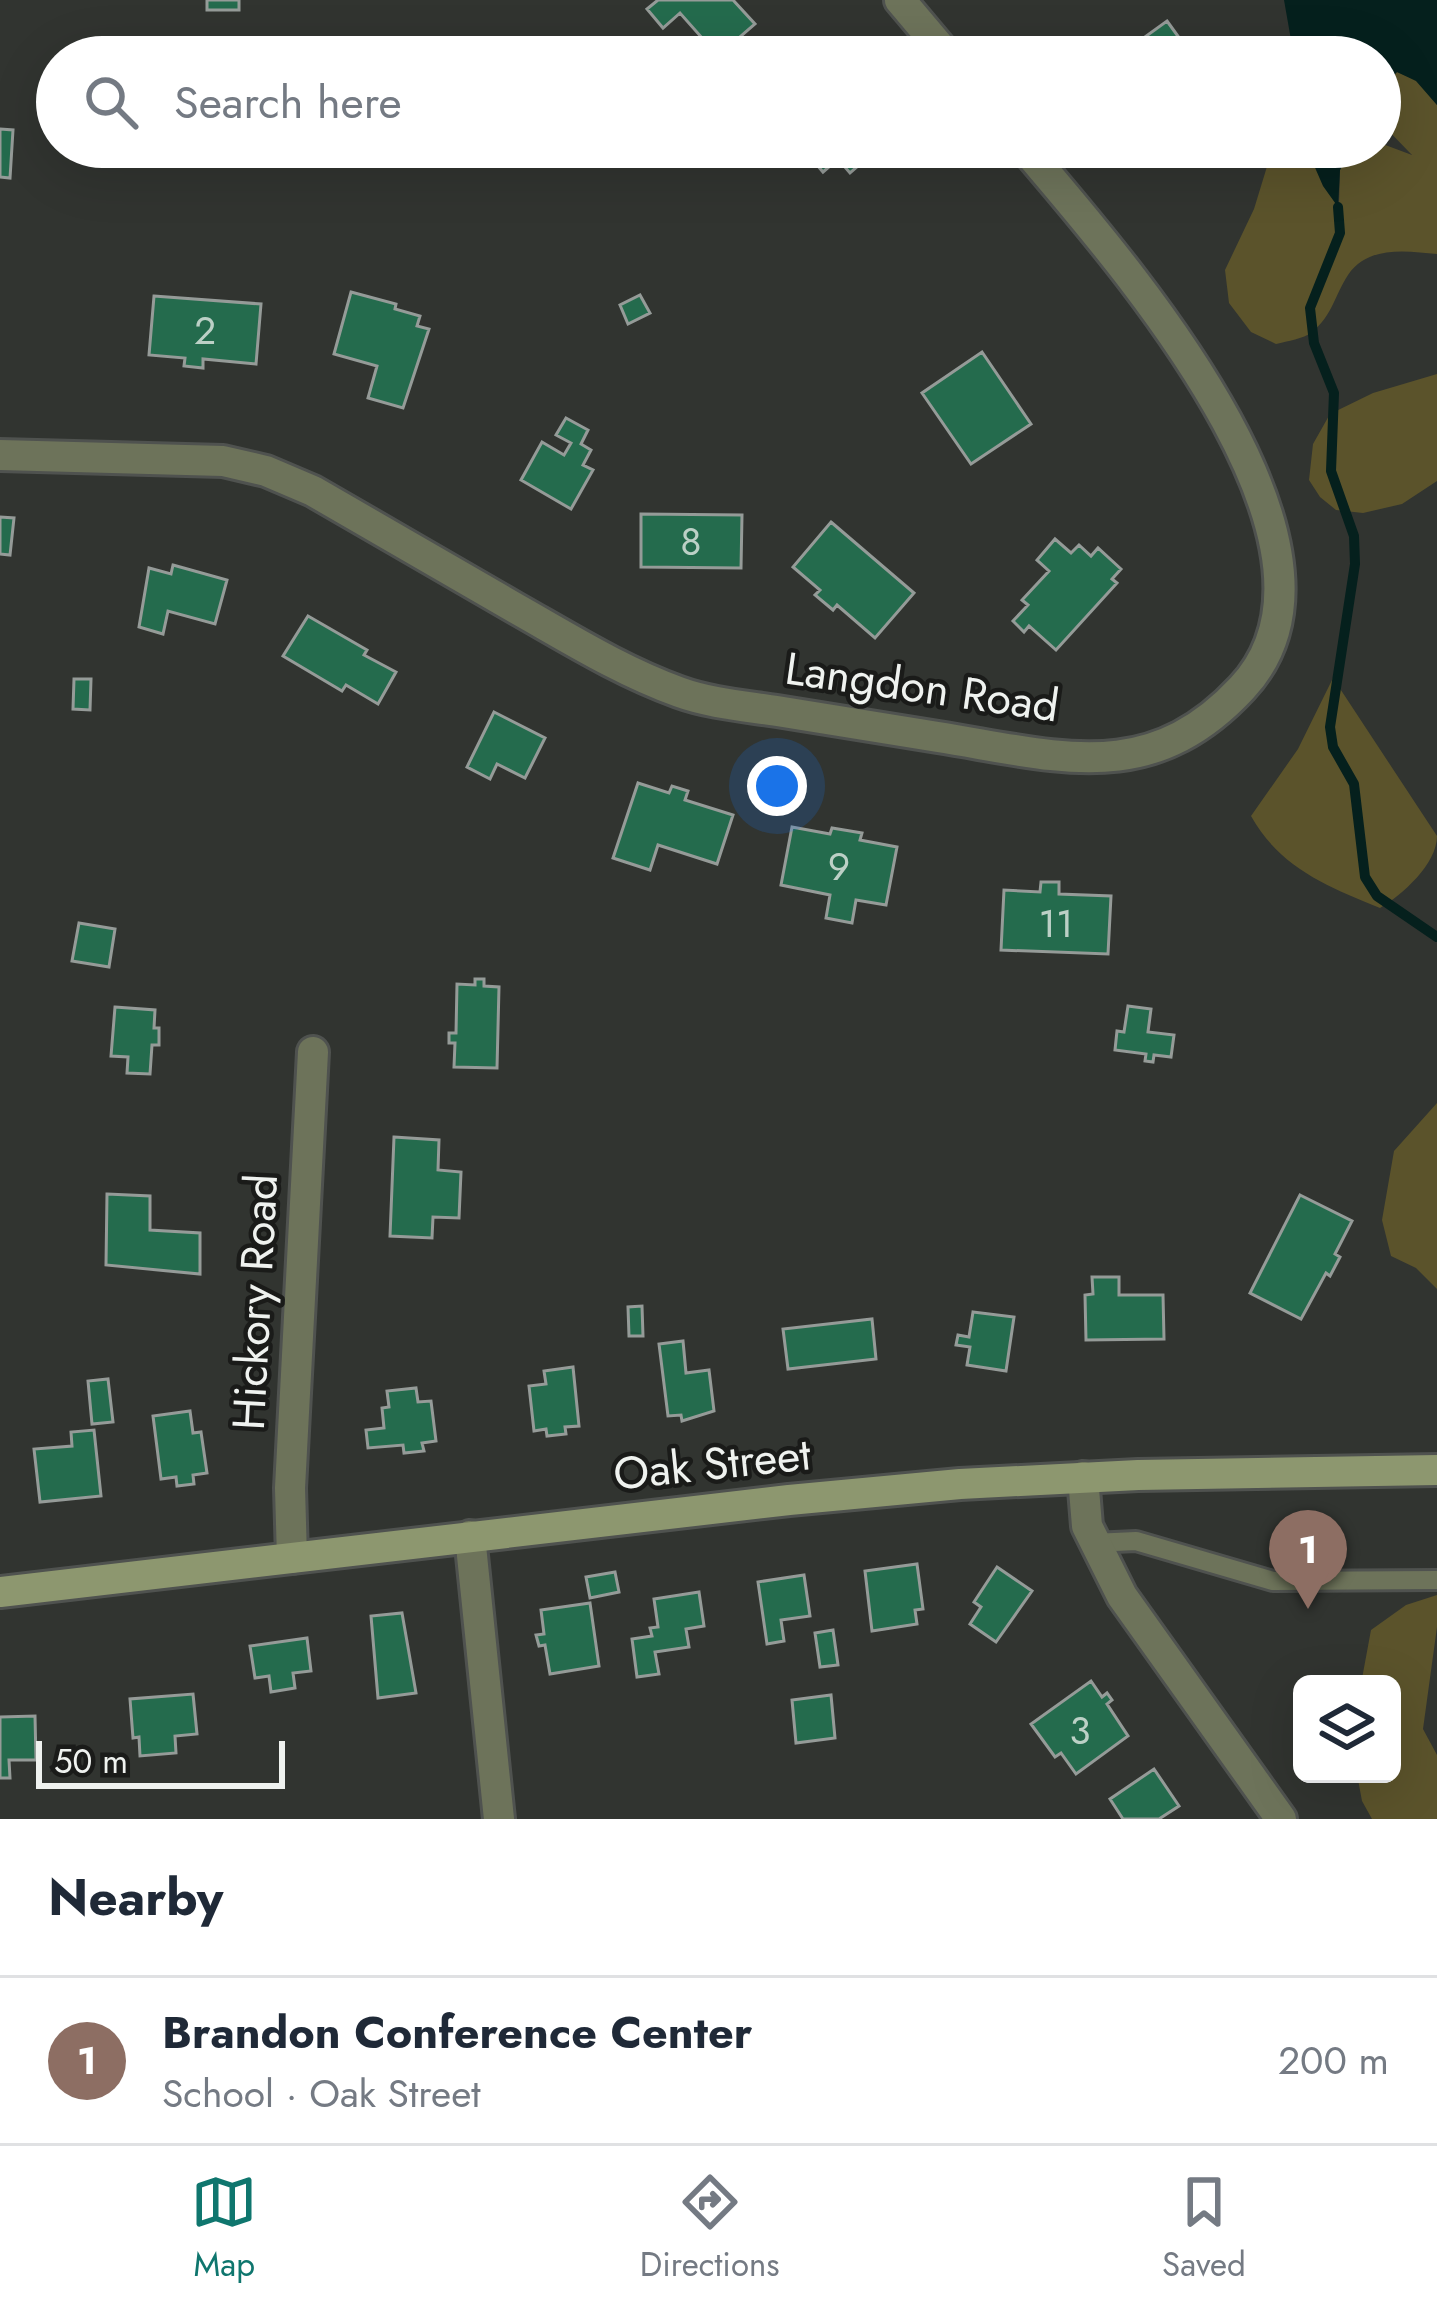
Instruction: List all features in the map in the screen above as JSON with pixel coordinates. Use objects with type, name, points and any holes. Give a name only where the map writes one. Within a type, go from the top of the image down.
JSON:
[{"type":"main road","name":"Oak Street","points":[[0,1592],[789,1500],[1083,1477],[1437,1470]]},
{"type":"street","points":[[900,0],[930,36]]},
{"type":"street","name":"Langdon Road","points":[[0,455],[180,458],[266,471],[313,491],[600,656],[685,694],[1032,752],[1113,757],[1147,752],[1183,739],[1219,712],[1249,680],[1268,646],[1277,605],[1277,562],[1268,519],[1233,433],[1176,333],[1041,168]]},
{"type":"street","name":"Hickory Road","points":[[292,1558],[290,1488],[313,1052]]},
{"type":"street","points":[[1083,1477],[1084,1510],[1093,1543],[1136,1620],[1281,1819]]},
{"type":"street","points":[[470,1536],[499,1819]]},
{"type":"lane","points":[[1093,1543],[1136,1541],[1273,1581],[1437,1580]]},
{"type":"shaded area","points":[[1401,74],[1416,80],[1437,105],[1437,254],[1389,252],[1356,265],[1324,319],[1304,336],[1276,344],[1251,332],[1229,303],[1225,270],[1254,209],[1267,168],[1318,168],[1339,204],[1341,168],[1401,168],[1401,151],[1412,155],[1401,144]]},
{"type":"shaded area","points":[[1437,374],[1437,481],[1402,504],[1363,513],[1336,510],[1320,497],[1309,480],[1313,444],[1330,414],[1373,393]]},
{"type":"shaded area","points":[[1333,678],[1437,836],[1425,868],[1380,908],[1291,862],[1251,816],[1298,749]]},
{"type":"shaded area","points":[[1437,1103],[1437,1289],[1416,1268],[1391,1256],[1382,1220],[1394,1151]]},
{"type":"shaded area","points":[[1437,1595],[1423,1729],[1437,1755],[1437,1819],[1372,1819],[1359,1783],[1401,1783],[1401,1675],[1363,1675],[1371,1630],[1406,1605]]},
{"type":"water","points":[[1284,0],[1437,0],[1437,105],[1416,81],[1401,74],[1401,36],[1290,36]]},
{"type":"water","points":[[1315,168],[1341,168],[1338,207]]},
{"type":"building","points":[[207,0],[239,0],[239,10],[207,10]]},
{"type":"building","points":[[658,0],[733,0],[755,24],[741,36],[700,36],[680,13],[663,28],[647,9]]},
{"type":"building","points":[[1167,21],[1178,36],[1146,36]]},
{"type":"building","points":[[0,129],[13,130],[10,178],[0,177]]},
{"type":"building","points":[[351,292],[396,304],[395,309],[420,316],[417,326],[429,329],[403,408],[368,398],[377,366],[334,354]]},
{"type":"building","points":[[640,295],[650,313],[628,324],[620,305]]},
{"type":"building","points":[[154,296],[261,304],[256,364],[203,359],[203,368],[184,366],[185,358],[149,355]]},
{"type":"building","points":[[982,352],[1031,424],[971,464],[922,393]]},
{"type":"building","points":[[566,418],[588,430],[581,444],[591,450],[583,465],[593,470],[571,509],[521,480],[542,442],[564,455],[571,443],[556,435]]},
{"type":"building","points":[[641,514],[742,515],[741,568],[641,567]]},
{"type":"building","points":[[0,517],[14,518],[10,555],[0,554]]},
{"type":"building","points":[[831,522],[914,593],[875,638],[837,605],[833,610],[815,595],[820,590],[793,567]]},
{"type":"building","points":[[1055,539],[1071,553],[1079,545],[1091,556],[1098,548],[1121,569],[1112,579],[1117,583],[1056,650],[1029,626],[1024,632],[1013,621],[1028,605],[1022,600],[1049,571],[1037,560]]},
{"type":"building","points":[[173,565],[227,580],[215,624],[168,611],[163,634],[139,627],[149,568],[171,574]]},
{"type":"building","points":[[308,616],[396,672],[378,704],[346,685],[342,691],[283,656]]},
{"type":"building","points":[[74,679],[91,679],[90,710],[73,709]]},
{"type":"building","points":[[494,712],[545,738],[525,778],[497,764],[490,779],[467,767]]},
{"type":"building","points":[[638,783],[669,793],[672,786],[688,791],[685,800],[733,815],[717,864],[658,845],[650,870],[613,858]]},
{"type":"building","points":[[792,827],[830,834],[832,828],[862,833],[860,840],[897,847],[886,905],[856,900],[852,923],[826,918],[830,895],[781,885]]},
{"type":"building","points":[[1041,882],[1059,882],[1059,894],[1111,896],[1108,954],[1001,950],[1004,890],[1040,892]]},
{"type":"building","points":[[79,923],[115,929],[109,967],[72,961]]},
{"type":"building","points":[[475,979],[484,979],[484,986],[499,987],[497,1068],[454,1067],[455,1043],[449,1043],[449,1033],[456,1033],[457,984],[475,985]]},
{"type":"building","points":[[1128,1006],[1151,1009],[1148,1032],[1174,1035],[1171,1057],[1154,1055],[1153,1062],[1145,1061],[1146,1054],[1115,1050]]},
{"type":"building","points":[[115,1007],[155,1010],[159,1045],[152,1045],[150,1074],[127,1073],[128,1057],[111,1056]]},
{"type":"building","points":[[394,1137],[439,1140],[438,1170],[461,1172],[459,1218],[433,1217],[432,1238],[390,1236]]},
{"type":"building","points":[[107,1194],[150,1196],[150,1230],[200,1233],[200,1274],[106,1265]]},
{"type":"building","points":[[1300,1195],[1352,1221],[1335,1254],[1340,1257],[1301,1319],[1250,1293]]},
{"type":"building","points":[[1092,1277],[1119,1277],[1119,1295],[1163,1295],[1164,1339],[1086,1340],[1085,1295],[1093,1294]]},
{"type":"building","points":[[642,1306],[643,1336],[629,1336],[628,1307]]},
{"type":"building","points":[[973,1312],[1014,1317],[1006,1371],[967,1365],[970,1347],[956,1345],[958,1335],[969,1337]]},
{"type":"building","points":[[872,1319],[876,1359],[788,1369],[783,1329]]},
{"type":"building","points":[[683,1341],[686,1373],[709,1370],[714,1411],[682,1421],[681,1415],[668,1416],[659,1344]]},
{"type":"building","points":[[573,1367],[579,1426],[565,1427],[566,1434],[547,1436],[546,1429],[534,1431],[529,1386],[546,1384],[544,1371]]},
{"type":"building","points":[[108,1379],[113,1422],[92,1424],[88,1381]]},
{"type":"building","points":[[416,1388],[418,1402],[431,1401],[436,1441],[422,1443],[424,1451],[404,1453],[403,1445],[368,1448],[366,1430],[384,1428],[382,1408],[389,1407],[387,1391]]},
{"type":"building","points":[[190,1411],[193,1433],[201,1432],[207,1473],[193,1475],[194,1484],[177,1486],[176,1477],[161,1479],[153,1416]]},
{"type":"building","points":[[94,1430],[101,1496],[40,1502],[34,1449],[72,1446],[71,1432]]},
{"type":"building","points":[[917,1564],[923,1609],[915,1610],[917,1624],[872,1631],[865,1571]]},
{"type":"building","points":[[997,1567],[1032,1591],[996,1642],[970,1624],[981,1607],[974,1602]]},
{"type":"building","points":[[615,1572],[619,1592],[590,1598],[586,1577]]},
{"type":"building","points":[[804,1575],[810,1616],[781,1620],[784,1641],[767,1644],[758,1582]]},
{"type":"building","points":[[699,1592],[704,1626],[686,1629],[689,1647],[655,1652],[659,1674],[637,1677],[632,1639],[652,1636],[650,1628],[658,1627],[654,1599]]},
{"type":"building","points":[[590,1603],[599,1666],[550,1674],[545,1645],[539,1646],[536,1635],[544,1634],[541,1610]]},
{"type":"building","points":[[402,1613],[416,1693],[378,1698],[371,1616]]},
{"type":"building","points":[[833,1630],[838,1665],[820,1667],[815,1633]]},
{"type":"building","points":[[307,1638],[311,1671],[293,1673],[295,1688],[271,1692],[269,1676],[255,1678],[250,1646]]},
{"type":"building","points":[[1091,1681],[1102,1697],[1107,1693],[1112,1700],[1107,1704],[1128,1736],[1076,1774],[1061,1753],[1055,1757],[1031,1724]]},
{"type":"building","points":[[193,1694],[197,1734],[175,1736],[176,1753],[140,1756],[139,1737],[133,1738],[130,1699]]},
{"type":"building","points":[[831,1695],[835,1738],[796,1743],[792,1700]]},
{"type":"building","points":[[35,1716],[36,1760],[9,1760],[10,1778],[0,1778],[0,1717]]},
{"type":"building","points":[[1154,1769],[1179,1806],[1159,1819],[1123,1819],[1110,1799]]},
{"type":"waterway","points":[[1338,207],[1340,233],[1310,308],[1314,343],[1334,393],[1331,471],[1354,536],[1355,564],[1330,727],[1333,747],[1354,784],[1365,877],[1377,896],[1437,937]]},
{"type":"place","name":"Brandon Conference Center","points":[[1308,1609]]}]
